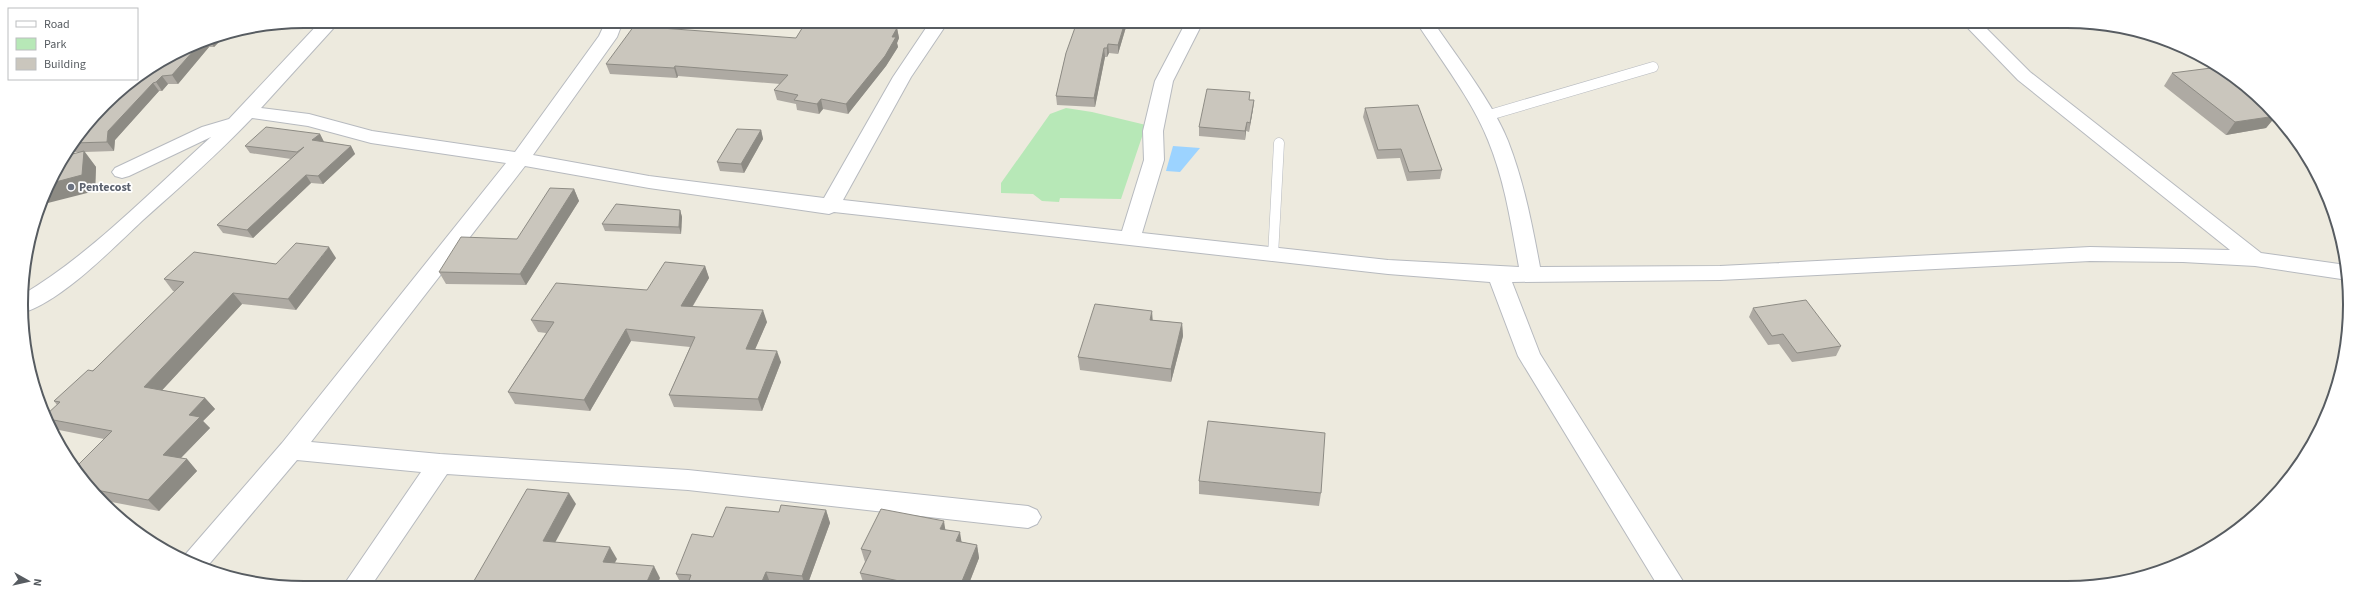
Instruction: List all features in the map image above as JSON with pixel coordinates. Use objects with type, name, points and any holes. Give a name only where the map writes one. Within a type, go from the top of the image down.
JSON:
[{"type":"street","points":[[28,301],[52,287],[91,256],[223,137],[324,28]]},
{"type":"street","points":[[197,559],[291,450],[520,158],[608,37],[612,28]]},
{"type":"street","points":[[829,207],[902,77],[935,28]]},
{"type":"street","points":[[1130,239],[1154,160],[1153,131],[1164,82],[1192,28]]},
{"type":"street","points":[[1430,28],[1486,116],[1498,140],[1515,191],[1531,275]]},
{"type":"street","points":[[1976,28],[2024,76],[2255,259]]},
{"type":"street","points":[[122,172],[240,117],[309,120],[371,137],[520,158],[649,182],[829,207],[1130,239],[1273,256],[1498,275],[1720,272],[2090,254],[2183,254],[2255,259],[2341,272]]},
{"type":"street","points":[[1498,275],[1530,356],[1670,581]]},
{"type":"street","points":[[291,450],[440,464],[688,480],[1028,517]]},
{"type":"street","points":[[359,581],[440,464]]},
{"type":"lane","points":[[1486,116],[1653,67]]},
{"type":"lane","points":[[1273,256],[1279,143]]},
{"type":"green space","points":[[1066,108],[1092,112],[1146,125],[1121,199],[1060,198],[1059,202],[1042,201],[1033,194],[1001,193],[1001,183],[1050,114]]},
{"type":"water","points":[[1173,146],[1200,148],[1180,172],[1166,171]]},
{"type":"building","points":[[633,28],[661,28],[796,38],[802,28],[897,28],[892,37],[896,37],[885,56],[846,104],[821,99],[817,104],[794,100],[798,95],[774,90],[788,75],[675,66],[674,68],[606,64]]},
{"type":"building","points":[[1075,28],[1123,28],[1118,45],[1108,44],[1107,48],[1104,48],[1094,98],[1056,96],[1066,53]]},
{"type":"building","points":[[192,52],[172,75],[162,76],[153,83],[108,131],[107,142],[80,143],[109,109],[136,85],[166,65]]},
{"type":"building","points":[[2210,68],[2235,85],[2269,117],[2235,122],[2172,73]]},
{"type":"building","points":[[1207,89],[1250,92],[1249,100],[1254,100],[1250,123],[1247,122],[1245,131],[1199,127]]},
{"type":"building","points":[[1418,105],[1442,170],[1409,172],[1401,149],[1378,150],[1365,108]]},
{"type":"building","points":[[266,127],[320,134],[312,140],[351,146],[318,176],[306,175],[247,230],[217,225],[304,147],[297,152],[245,146]]},
{"type":"building","points":[[737,129],[761,130],[741,164],[717,162]]},
{"type":"building","points":[[84,151],[82,175],[57,182],[65,166],[73,154]]},
{"type":"building","points":[[550,188],[574,189],[520,274],[439,272],[461,237],[517,239]]},
{"type":"building","points":[[616,204],[680,210],[679,227],[602,224]]},
{"type":"building","points":[[296,243],[329,247],[288,299],[233,293],[144,387],[205,398],[189,415],[200,417],[163,455],[187,459],[148,500],[101,491],[79,464],[112,431],[54,420],[50,412],[60,402],[54,401],[88,370],[93,371],[184,282],[164,279],[194,252],[276,264]]},
{"type":"building","points":[[665,262],[705,266],[681,306],[763,310],[746,349],[777,351],[758,399],[669,395],[695,337],[626,329],[584,400],[508,392],[554,322],[531,320],[556,283],[647,290]]},
{"type":"building","points":[[1806,300],[1841,346],[1797,353],[1783,334],[1772,336],[1753,308]]},
{"type":"building","points":[[1095,304],[1152,311],[1150,320],[1182,323],[1171,369],[1078,357]]},
{"type":"building","points":[[1208,421],[1325,433],[1321,493],[1199,481]]},
{"type":"building","points":[[527,489],[569,493],[543,541],[610,547],[603,562],[654,566],[647,581],[474,581]]},
{"type":"building","points":[[781,505],[826,510],[802,576],[766,572],[762,581],[689,581],[691,575],[676,574],[692,534],[713,537],[726,507],[779,512]]},
{"type":"building","points":[[881,509],[944,521],[940,529],[960,532],[956,541],[977,545],[962,581],[899,581],[860,573],[871,551],[861,549]]},
{"type":"place","name":"Pentecost","points":[[71,187]]}]
